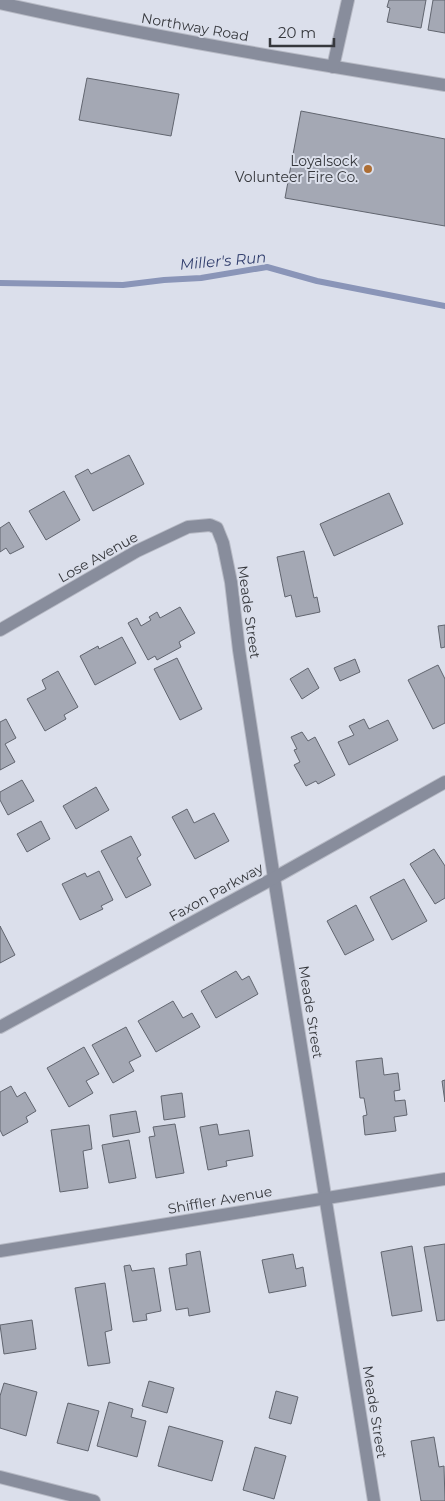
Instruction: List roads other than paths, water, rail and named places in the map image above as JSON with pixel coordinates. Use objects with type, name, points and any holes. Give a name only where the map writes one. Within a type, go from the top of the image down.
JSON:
[{"type":"street","points":[[333,67],[348,0]]},
{"type":"street","name":"Northway Road","points":[[0,3],[84,22],[333,67],[445,85]]},
{"type":"street","name":"Lose Avenue","points":[[0,630],[137,551],[188,527],[210,525],[216,528]]},
{"type":"street","name":"Meade Street","points":[[216,528],[223,543],[231,582],[240,660],[324,1197],[374,1501]]},
{"type":"street","name":"Faxon Parkway","points":[[0,1027],[274,878],[445,782]]},
{"type":"street","name":"Shiffler Avenue","points":[[0,1252],[445,1178]]},
{"type":"street","points":[[0,1477],[94,1501]]},
{"type":"waterway","name":"Miller's Run","points":[[0,283],[123,285],[201,278],[267,267],[317,281],[445,306]]},
{"type":"place","name":"Loyalsock Volunteer Fire Co.","points":[[368,169]]}]
